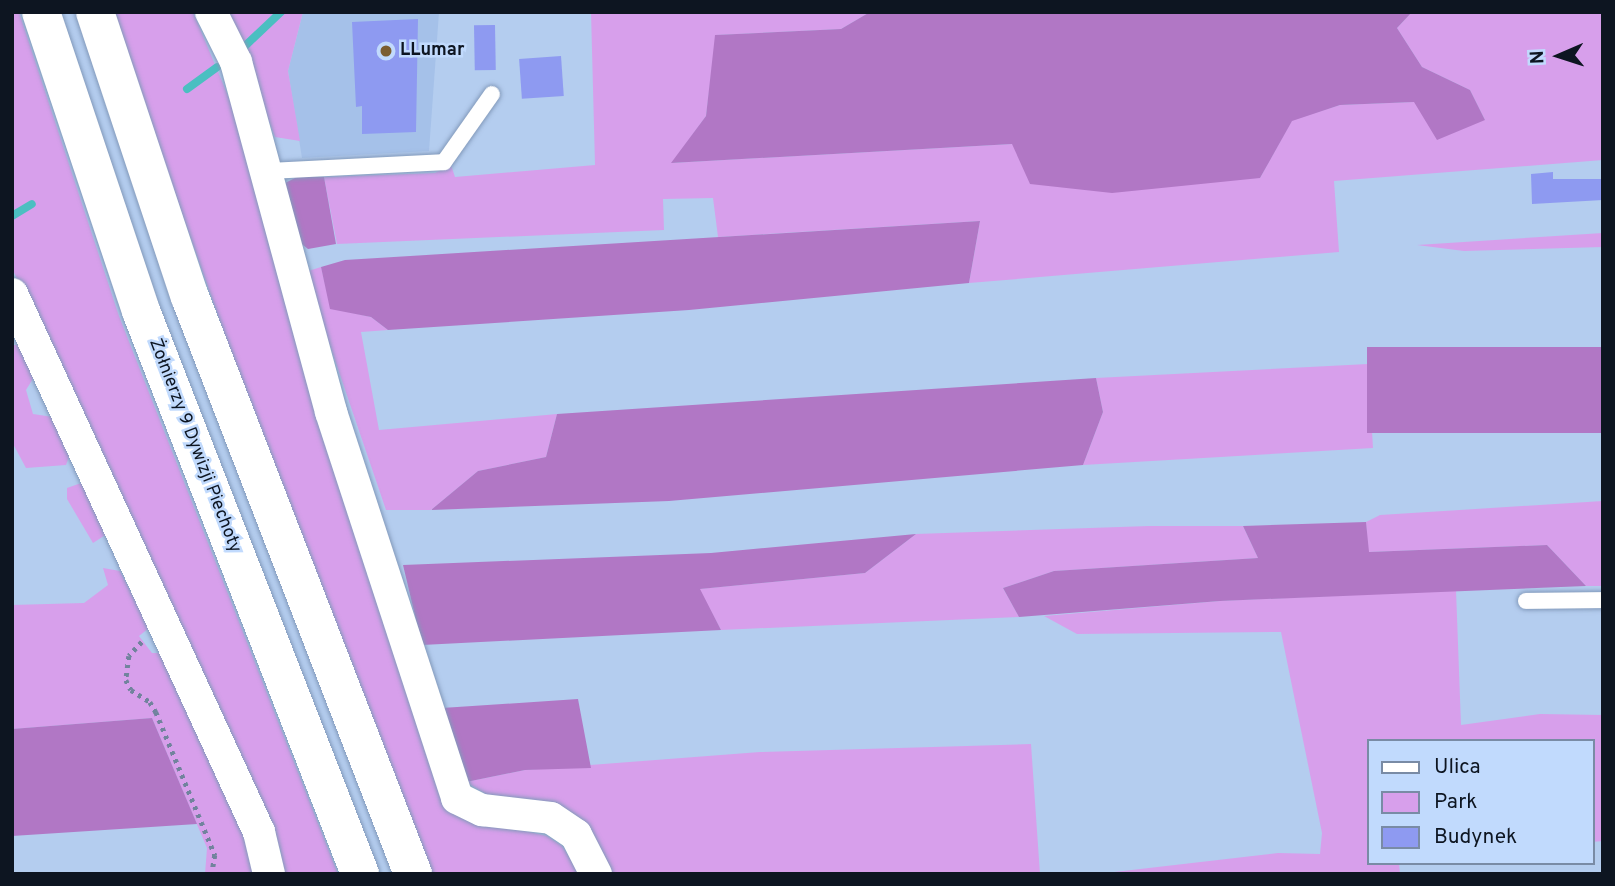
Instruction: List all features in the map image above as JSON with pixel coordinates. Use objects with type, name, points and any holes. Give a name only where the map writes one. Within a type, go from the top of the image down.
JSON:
[{"type":"highway","name":"Żołnierzy 9 Dywizji Piechoty","points":[[41,12],[141,311],[360,874]]},
{"type":"highway","points":[[95,12],[190,297],[413,874]]},
{"type":"street","points":[[211,12],[236,62],[331,412],[457,798],[482,810],[551,818],[576,835],[596,874]]},
{"type":"street","points":[[12,293],[259,832],[269,874]]},
{"type":"lane","points":[[267,171],[443,162],[492,94]]},
{"type":"lane","points":[[1525,601],[1603,600]]},
{"type":"path","points":[[164,629],[135,647],[126,667],[126,680],[131,690],[150,702],[156,712],[215,855],[212,874]]},
{"type":"shaded area","points":[[303,12],[439,12],[429,151],[302,158],[288,71]]},
{"type":"shaded area","points":[[870,12],[1412,12],[1397,28],[1422,67],[1470,90],[1485,120],[1437,140],[1414,102],[1340,105],[1292,121],[1260,178],[1112,193],[1030,184],[1012,144],[671,163],[706,116],[715,35],[841,29]]},
{"type":"shaded area","points":[[299,176],[324,177],[336,244],[308,249],[294,238],[283,184]]},
{"type":"shaded area","points":[[980,221],[969,283],[689,310],[388,330],[371,317],[330,309],[321,267],[345,260]]},
{"type":"shaded area","points":[[1367,347],[1603,347],[1603,433],[1367,433]]},
{"type":"shaded area","points":[[1096,378],[1103,412],[1083,465],[669,501],[431,510],[478,471],[546,457],[557,414]]},
{"type":"shaded area","points":[[1366,522],[1369,552],[1547,545],[1586,586],[1220,601],[1019,617],[1003,588],[1054,571],[1258,558],[1243,526]]},
{"type":"shaded area","points":[[916,534],[865,573],[700,589],[721,630],[422,645],[403,565],[711,553]]},
{"type":"shaded area","points":[[578,699],[591,768],[525,770],[466,782],[442,708]]},
{"type":"shaded area","points":[[152,718],[197,824],[12,836],[12,729]]},
{"type":"green space","points":[[12,12],[19,12],[119,316],[338,874],[282,874],[281,852],[12,268]]},
{"type":"green space","points":[[111,12],[193,12],[244,134],[469,818],[547,836],[562,846],[580,874],[428,874],[233,358]]},
{"type":"green space","points":[[227,12],[303,12],[288,71],[300,141],[275,137]]},
{"type":"green space","points":[[591,12],[870,12],[841,29],[716,35],[706,116],[672,163],[1013,144],[1260,178],[1292,120],[1340,105],[1414,102],[1485,120],[1470,90],[1422,67],[1397,28],[1412,12],[1603,12],[1603,160],[1334,181],[1339,252],[969,283],[980,221],[718,237],[713,198],[663,199],[664,230],[337,244],[324,177],[435,173],[451,165],[455,177],[595,165]]},
{"type":"green space","points":[[1603,233],[1603,247],[1464,251],[1417,245]]},
{"type":"green space","points":[[321,267],[331,308],[371,317],[388,330],[361,332],[379,430],[557,414],[546,457],[478,471],[431,510],[386,510],[305,272]]},
{"type":"green space","points":[[12,345],[18,345],[34,377],[26,390],[33,414],[53,417],[70,454],[66,465],[26,468],[12,442]]},
{"type":"green space","points":[[1368,364],[1373,448],[1083,465],[1103,412],[1096,378]]},
{"type":"green space","points":[[84,482],[107,534],[93,543],[67,499],[67,488]]},
{"type":"green space","points":[[1603,501],[1603,586],[1586,586],[1547,545],[1368,552],[1366,522],[1380,515]]},
{"type":"green space","points":[[1149,526],[1243,526],[1258,558],[1054,571],[1003,588],[1019,617],[721,630],[699,589],[865,573],[916,534]]},
{"type":"green space","points":[[103,568],[120,571],[149,628],[139,636],[152,653],[163,653],[255,855],[259,874],[205,874],[207,848],[152,718],[12,729],[12,605],[84,603],[108,585]]},
{"type":"green space","points":[[1456,590],[1461,725],[1540,714],[1603,715],[1603,841],[1594,842],[1594,739],[1366,739],[1366,865],[1399,865],[1400,874],[1097,874],[1278,853],[1320,854],[1322,833],[1281,632],[1077,634],[1044,616],[1220,601]]},
{"type":"green space","points":[[1031,744],[1040,874],[612,874],[608,867],[466,782],[525,770],[760,752]]},
{"type":"building","name":"LLumar","points":[[418,19],[416,132],[362,134],[362,106],[356,107],[352,22]]},
{"type":"building","points":[[474,25],[495,25],[496,70],[475,70]]},
{"type":"building","points":[[561,56],[564,96],[522,99],[519,59]]},
{"type":"building","points":[[1553,172],[1553,179],[1603,179],[1603,200],[1532,204],[1531,174]]},
{"type":"waterway","points":[[245,46],[281,12]]},
{"type":"waterway","points":[[187,89],[217,67]]},
{"type":"waterway","points":[[12,216],[32,204]]},
{"type":"place","name":"LLumar","points":[[386,51]]}]
